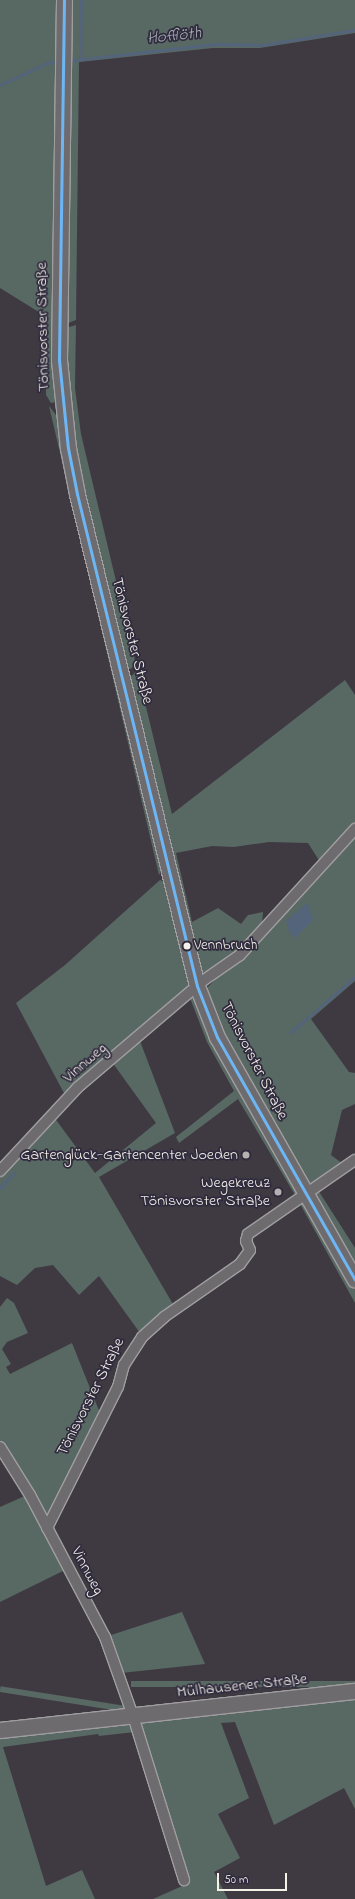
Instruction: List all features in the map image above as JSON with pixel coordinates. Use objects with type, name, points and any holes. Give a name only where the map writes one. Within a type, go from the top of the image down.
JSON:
[{"type":"main road","name":"Tönisvorster Straße","points":[[64,0],[59,360],[68,448],[197,986],[217,1037],[355,1280]]},
{"type":"main road","name":"Mülhausener Straße","points":[[0,1730],[355,1691]]},
{"type":"street","points":[[197,986],[240,955],[355,829]]},
{"type":"street","name":"Vinnweg","points":[[0,1171],[76,1088],[197,986]]},
{"type":"street","name":"Tönisvorster Straße","points":[[47,1528],[118,1387],[124,1365],[142,1337],[164,1317],[240,1264],[250,1250],[246,1241],[248,1234],[355,1160]]},
{"type":"street","name":"Vinnweg","points":[[0,1447],[47,1528],[105,1637],[133,1716]]},
{"type":"street","points":[[133,1716],[184,1880]]},
{"type":"shaded area","points":[[0,0],[355,0],[355,33],[260,48],[213,48],[79,62],[76,320],[63,325],[57,402],[51,403],[46,395],[47,314],[42,314],[0,288]]},
{"type":"shaded area","points":[[76,325],[75,388],[81,434],[136,665],[130,669],[126,668],[72,443],[63,329]]},
{"type":"shaded area","points":[[49,406],[59,419],[163,869],[159,875]]},
{"type":"shaded area","points":[[137,670],[172,814],[345,680],[355,695],[355,824],[320,862],[308,843],[269,842],[234,847],[212,846],[176,853],[192,922],[218,908],[241,924],[248,915],[263,912],[262,925],[241,947],[203,974],[197,970],[128,680]]},
{"type":"shaded area","name":"Vennbruch","points":[[355,836],[355,981],[311,1019],[349,1072],[355,1073],[355,1104],[342,1110],[331,1155],[343,1164],[310,1184],[305,1183],[228,1049],[206,997],[207,988]]},
{"type":"shaded area","points":[[160,880],[166,882],[191,987],[65,1095],[16,1003],[65,965]]},
{"type":"shaded area","points":[[194,997],[297,1192],[295,1195],[238,1099],[179,1143],[176,1137],[234,1091],[207,1042],[190,998]]},
{"type":"shaded area","points":[[140,1041],[175,1133],[99,1177],[174,1306],[140,1333],[99,1276],[79,1295],[53,1265],[35,1268],[17,1285],[0,1276],[0,1176],[54,1117],[95,1173],[156,1123],[112,1062]]},
{"type":"shaded area","points":[[318,1190],[355,1248],[355,1271],[314,1196]]},
{"type":"shaded area","points":[[302,1201],[355,1290],[355,1303],[299,1202]]},
{"type":"shaded area","points":[[7,1298],[14,1303],[28,1333],[7,1342],[2,1349],[11,1364],[6,1367],[10,1374],[72,1343],[100,1413],[47,1522],[0,1442],[0,1307]]},
{"type":"shaded area","points":[[27,1495],[67,1569],[0,1602],[0,1507]]},
{"type":"shaded area","points":[[182,1612],[205,1664],[121,1673],[108,1636]]},
{"type":"shaded area","points":[[131,1681],[355,1681],[355,1687],[131,1687]]},
{"type":"shaded area","points":[[1,1686],[126,1706],[125,1712],[0,1692]]},
{"type":"shaded area","points":[[355,1695],[355,1809],[344,1788],[274,1825],[235,1722],[221,1723],[249,1798],[218,1814],[240,1858],[214,1872],[228,1899],[153,1899],[189,1883],[140,1726],[143,1718]]},
{"type":"shaded area","points":[[129,1720],[135,1732],[99,1736],[98,1734],[3,1747],[46,1886],[82,1870],[95,1899],[0,1899],[0,1734]]},
{"type":"water","points":[[306,904],[308,904],[313,920],[295,938],[290,933],[286,921]]},
{"type":"waterway","points":[[80,59],[81,0]]},
{"type":"waterway","name":"Hofflöth","points":[[67,61],[214,44],[262,45],[355,30]]},
{"type":"waterway","name":"Hofflöth","points":[[0,85],[47,63],[59,61]]},
{"type":"waterway","points":[[290,1033],[355,977]]},
{"type":"waterway","points":[[0,1188],[14,1173]]},
{"type":"transit line","points":[[64,0],[59,360],[68,448],[77,494],[197,986],[217,1037],[355,1280]]},
{"type":"place","name":"Vennbruch","points":[[187,946]]},
{"type":"place","name":"Gartenglück-Gartencenter Joeden","points":[[246,1155]]},
{"type":"place","name":"Wegekreuz Tönisvorster Straße","points":[[278,1192]]}]
